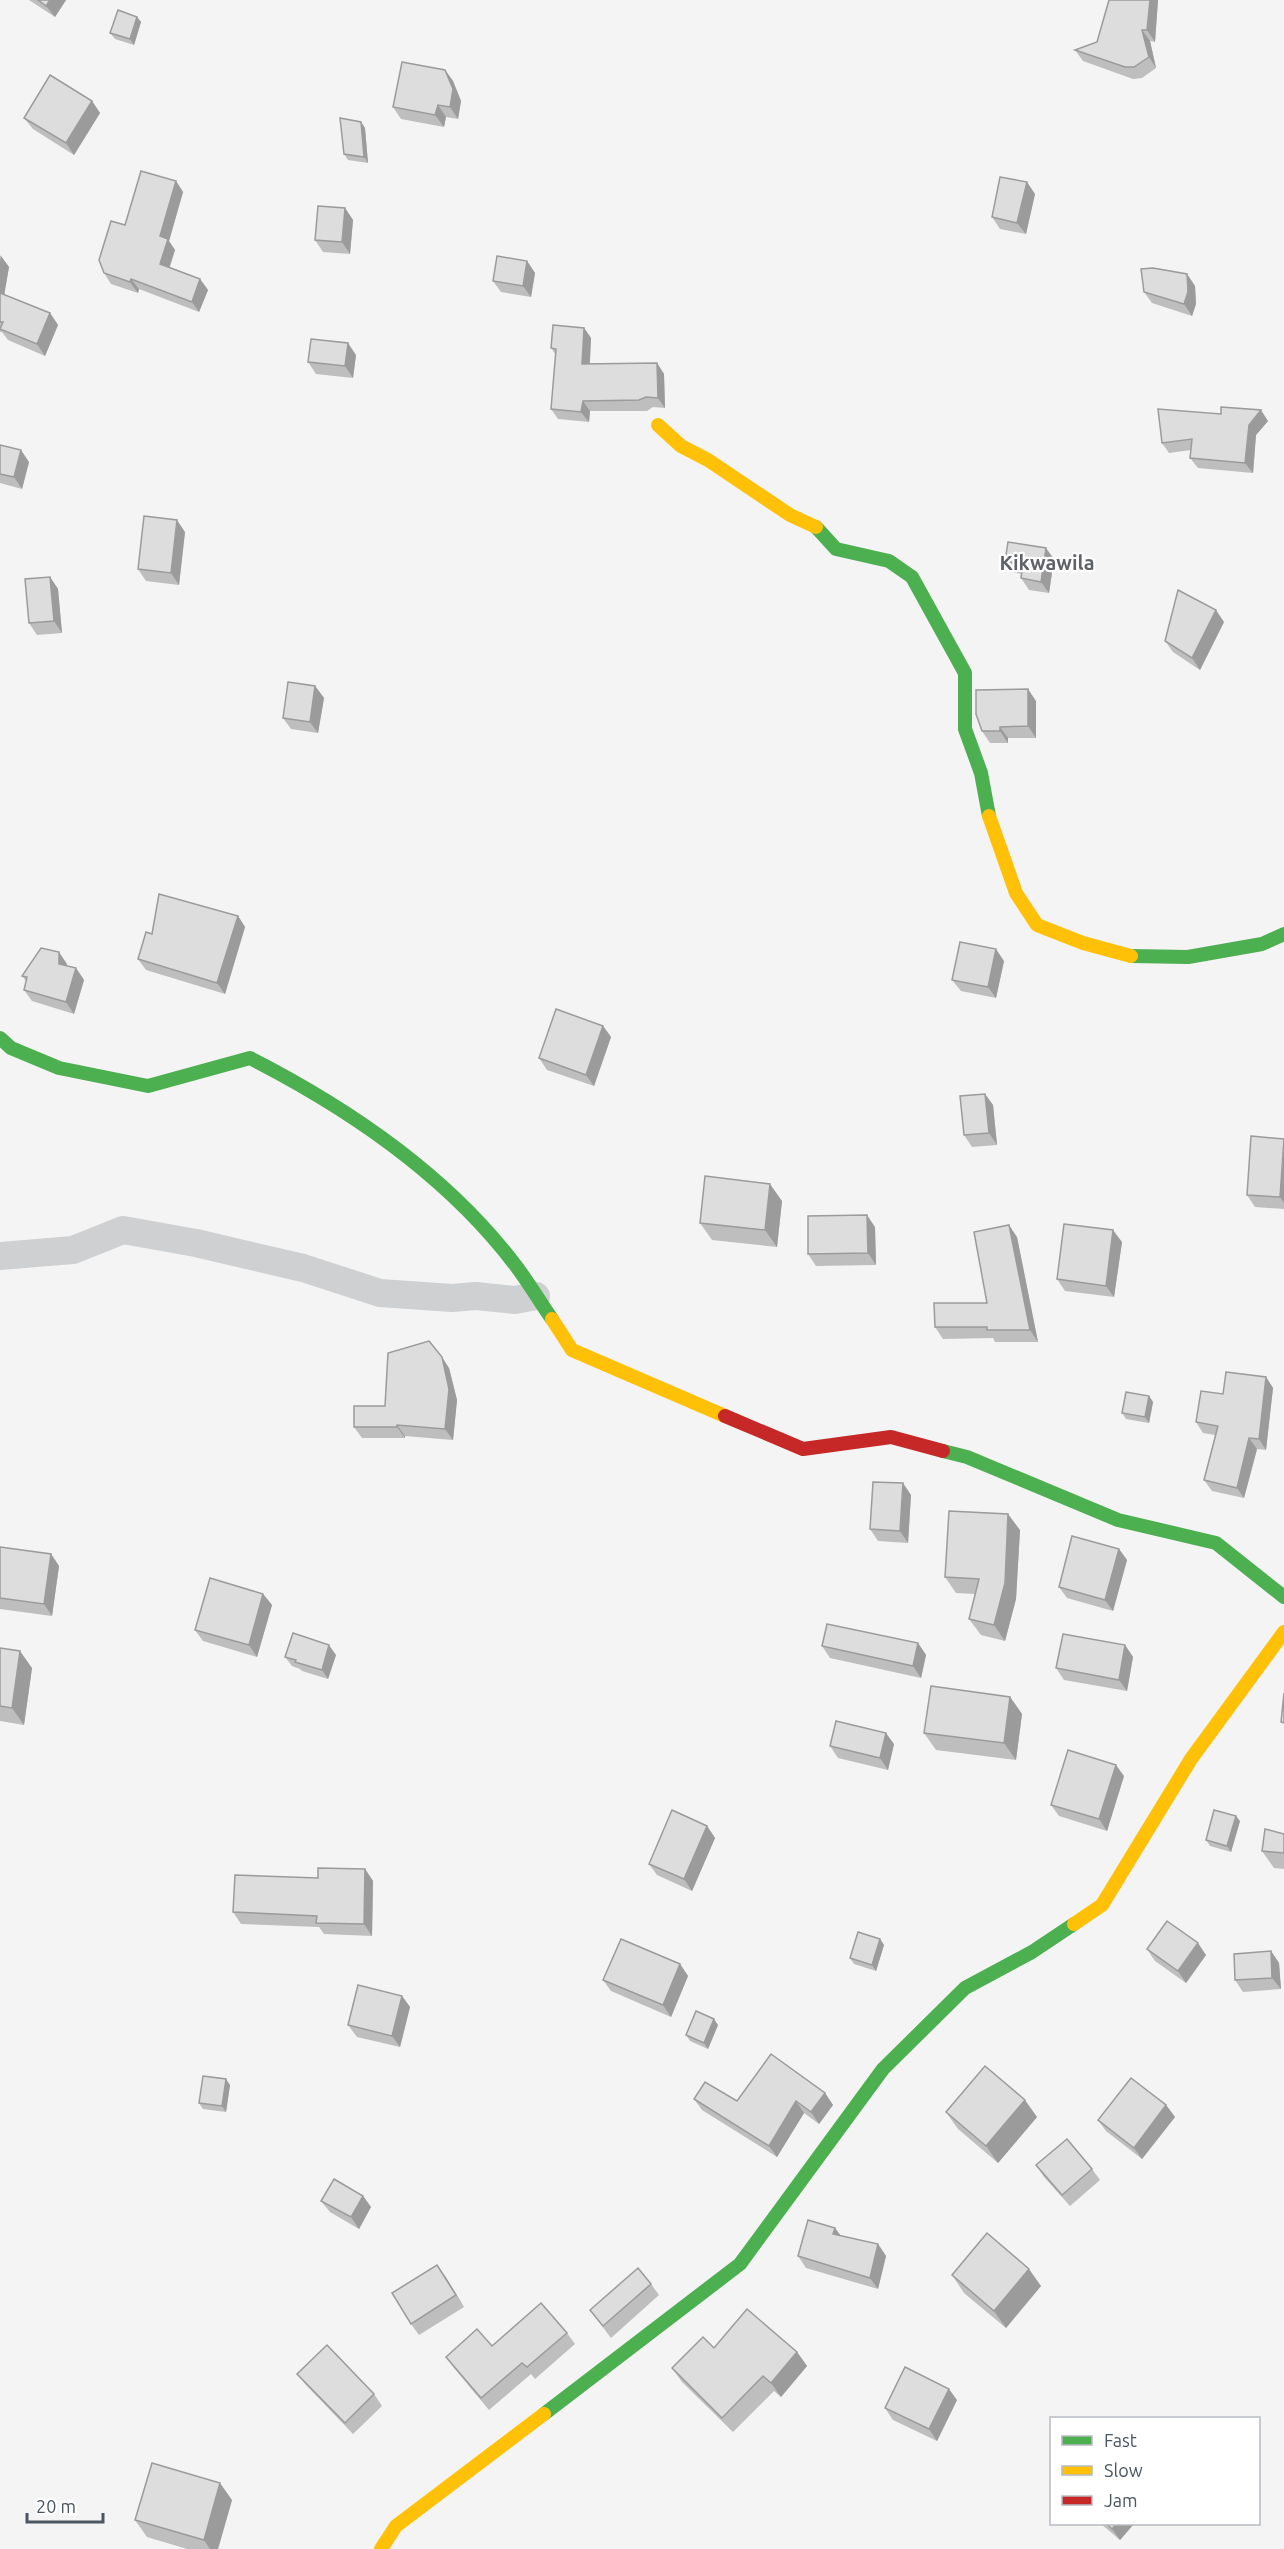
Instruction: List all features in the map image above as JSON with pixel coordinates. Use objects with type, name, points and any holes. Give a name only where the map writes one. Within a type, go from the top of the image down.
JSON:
[{"type":"street","points":[[658,425],[681,446],[708,460],[790,515],[819,529],[836,549],[889,561],[912,577],[965,673],[965,729],[981,773],[989,818],[1016,893],[1037,925],[1083,943],[1136,957],[1188,957],[1262,944],[1284,934]]},
{"type":"street","points":[[0,1038],[11,1048],[59,1068],[148,1086],[250,1058],[295,1081],[380,1136],[451,1193],[516,1265],[572,1350],[803,1449],[891,1437],[967,1457],[1118,1520],[1216,1543],[1284,1597]]},
{"type":"street","points":[[0,1256],[73,1250],[123,1230],[196,1243],[303,1268],[381,1293],[452,1298],[476,1296],[515,1300],[536,1296]]},
{"type":"street","points":[[381,2549],[396,2526],[740,2264],[883,2069],[965,1988],[1032,1952],[1102,1905],[1191,1759],[1284,1632]]},
{"type":"building","points":[[38,0],[50,0],[46,6]]},
{"type":"building","points":[[1109,0],[1150,0],[1147,30],[1142,30],[1149,57],[1134,67],[1125,67],[1075,50],[1097,42]]},
{"type":"building","points":[[118,10],[137,17],[130,39],[110,33]]},
{"type":"building","points":[[402,62],[445,70],[453,89],[450,107],[438,105],[435,115],[393,107]]},
{"type":"building","points":[[50,75],[92,101],[66,143],[24,118]]},
{"type":"building","points":[[340,118],[361,122],[364,157],[344,154]]},
{"type":"building","points":[[141,171],[176,181],[160,236],[168,239],[160,264],[200,279],[192,302],[131,279],[130,282],[104,273],[99,260],[111,221],[125,225]]},
{"type":"building","points":[[1000,177],[1027,182],[1017,223],[992,217]]},
{"type":"building","points":[[318,206],[345,208],[342,242],[315,240]]},
{"type":"building","points":[[497,256],[527,261],[523,286],[493,281]]},
{"type":"building","points":[[1153,268],[1187,274],[1188,292],[1184,304],[1144,292],[1141,269]]},
{"type":"building","points":[[0,293],[50,313],[37,344],[0,329],[3,322],[0,322]]},
{"type":"building","points":[[553,325],[584,328],[582,364],[657,363],[658,398],[583,401],[581,412],[551,409],[556,349],[551,348]]},
{"type":"building","points":[[311,339],[348,343],[345,366],[308,362]]},
{"type":"building","points":[[1221,407],[1261,410],[1249,425],[1245,463],[1190,458],[1192,439],[1162,443],[1158,409],[1221,414]]},
{"type":"building","points":[[0,445],[21,450],[14,477],[0,474]]},
{"type":"building","points":[[144,516],[177,520],[171,573],[138,569]]},
{"type":"building","points":[[1008,542],[1046,548],[1041,582],[1021,578],[1023,564],[1005,561]]},
{"type":"building","points":[[50,577],[54,621],[29,623],[25,579]]},
{"type":"building","points":[[1178,590],[1216,610],[1192,658],[1165,641]]},
{"type":"building","points":[[288,682],[315,686],[310,722],[283,718]]},
{"type":"building","points":[[1028,689],[1028,726],[1000,727],[1000,731],[982,731],[976,714],[976,690]]},
{"type":"building","points":[[159,894],[238,916],[217,983],[138,959],[146,932],[152,934]]},
{"type":"building","points":[[960,942],[996,949],[988,987],[952,980]]},
{"type":"building","points":[[41,948],[59,952],[59,964],[76,968],[66,1002],[24,990],[27,977],[22,976]]},
{"type":"building","points":[[556,1009],[603,1026],[586,1075],[539,1058]]},
{"type":"building","points":[[985,1094],[989,1133],[964,1135],[960,1096]]},
{"type":"building","points":[[1251,1136],[1284,1139],[1280,1197],[1247,1195]]},
{"type":"building","points":[[705,1176],[770,1184],[765,1230],[700,1223]]},
{"type":"building","points":[[867,1215],[868,1253],[808,1254],[808,1216]]},
{"type":"building","points":[[1064,1224],[1113,1230],[1106,1286],[1057,1279]]},
{"type":"building","points":[[1009,1225],[1030,1330],[935,1327],[934,1303],[987,1303],[974,1232]]},
{"type":"building","points":[[429,1341],[442,1357],[449,1389],[445,1429],[397,1425],[397,1427],[354,1427],[354,1406],[385,1406],[388,1353]]},
{"type":"building","points":[[1226,1372],[1266,1377],[1259,1439],[1249,1438],[1237,1488],[1204,1480],[1218,1426],[1196,1422],[1201,1391],[1223,1394]]},
{"type":"building","points":[[1126,1392],[1149,1396],[1145,1417],[1122,1413]]},
{"type":"building","points":[[873,1482],[903,1483],[900,1531],[870,1529]]},
{"type":"building","points":[[949,1511],[1008,1514],[1005,1583],[994,1625],[969,1619],[979,1579],[945,1577]]},
{"type":"building","points":[[1072,1536],[1119,1549],[1105,1600],[1059,1587]]},
{"type":"building","points":[[0,1547],[51,1554],[44,1604],[0,1598]]},
{"type":"building","points":[[210,1578],[263,1594],[249,1645],[195,1630]]},
{"type":"building","points":[[827,1624],[918,1643],[913,1666],[822,1646]]},
{"type":"building","points":[[293,1633],[329,1645],[322,1670],[285,1657]]},
{"type":"building","points":[[1063,1634],[1125,1645],[1119,1680],[1056,1668]]},
{"type":"building","points":[[0,1648],[20,1651],[12,1708],[0,1706]]},
{"type":"building","points":[[931,1686],[1010,1697],[1004,1743],[924,1733]]},
{"type":"building","points":[[1284,1693],[1284,1723],[1281,1722]]},
{"type":"building","points":[[836,1721],[886,1733],[880,1758],[830,1746]]},
{"type":"building","points":[[1068,1750],[1116,1765],[1099,1819],[1051,1805]]},
{"type":"building","points":[[672,1810],[707,1826],[684,1879],[649,1864]]},
{"type":"building","points":[[1214,1810],[1236,1816],[1227,1846],[1206,1840]]},
{"type":"building","points":[[1265,1829],[1284,1834],[1284,1853],[1262,1851]]},
{"type":"building","points":[[318,1868],[365,1869],[364,1924],[316,1923],[317,1916],[233,1912],[235,1875],[318,1878]]},
{"type":"building","points":[[1167,1921],[1198,1943],[1178,1971],[1147,1949]]},
{"type":"building","points":[[858,1932],[880,1939],[872,1965],[850,1958]]},
{"type":"building","points":[[621,1939],[680,1964],[663,2005],[603,1980]]},
{"type":"building","points":[[1271,1951],[1272,1978],[1235,1980],[1234,1954]]},
{"type":"building","points":[[358,1985],[402,1996],[392,2036],[348,2025]]},
{"type":"building","points":[[696,2011],[714,2019],[704,2043],[686,2035]]},
{"type":"building","points":[[771,2054],[825,2093],[811,2112],[796,2101],[769,2146],[694,2099],[705,2082],[737,2101]]},
{"type":"building","points":[[985,2066],[1025,2100],[986,2146],[946,2112]]},
{"type":"building","points":[[203,2076],[226,2079],[222,2106],[199,2103]]},
{"type":"building","points":[[1131,2078],[1166,2105],[1134,2148],[1098,2120]]},
{"type":"building","points":[[1067,2139],[1092,2169],[1062,2195],[1036,2165]]},
{"type":"building","points":[[334,2179],[363,2196],[351,2217],[321,2201]]},
{"type":"building","points":[[808,2220],[835,2228],[833,2234],[878,2244],[870,2278],[798,2256]]},
{"type":"building","points":[[987,2233],[1029,2269],[994,2311],[952,2275]]},
{"type":"building","points":[[437,2265],[456,2295],[411,2324],[392,2293]]},
{"type":"building","points":[[638,2268],[651,2284],[603,2326],[590,2310]]},
{"type":"building","points":[[541,2303],[567,2333],[527,2367],[522,2363],[481,2398],[446,2357],[477,2329],[492,2346]]},
{"type":"building","points":[[747,2309],[797,2352],[771,2383],[763,2376],[722,2418],[672,2368],[703,2337],[714,2348]]},
{"type":"building","points":[[327,2345],[374,2394],[345,2423],[297,2374]]},
{"type":"building","points":[[905,2367],[949,2389],[929,2429],[885,2408]]},
{"type":"building","points":[[152,2463],[220,2483],[204,2540],[135,2520]]},
{"type":"traffic: fast","points":[[816,527],[836,549],[889,561],[912,577],[965,673],[965,729],[981,773],[989,816]]},
{"type":"traffic: fast","points":[[1131,956],[1188,957],[1262,944],[1284,934]]},
{"type":"traffic: fast","points":[[0,1038],[11,1048],[59,1068],[148,1086],[250,1058],[360,1122],[428,1174],[489,1234],[521,1272],[552,1319]]},
{"type":"traffic: fast","points":[[943,1451],[967,1457],[1118,1520],[1216,1543],[1284,1597]]},
{"type":"traffic: fast","points":[[544,2414],[740,2264],[883,2069],[965,1988],[1032,1952],[1074,1924]]},
{"type":"traffic: slow","points":[[658,425],[681,446],[708,460],[790,515],[816,527]]},
{"type":"traffic: slow","points":[[989,816],[1016,893],[1037,925],[1083,943],[1131,956]]},
{"type":"traffic: slow","points":[[552,1319],[572,1350],[725,1416]]},
{"type":"traffic: slow","points":[[1074,1924],[1102,1905],[1191,1759],[1284,1632]]},
{"type":"traffic: slow","points":[[381,2549],[396,2526],[544,2414]]},
{"type":"traffic: jam","points":[[725,1416],[803,1449],[891,1437],[943,1451]]},
{"type":"district","name":"Kikwawila","points":[[1047,563]]}]
